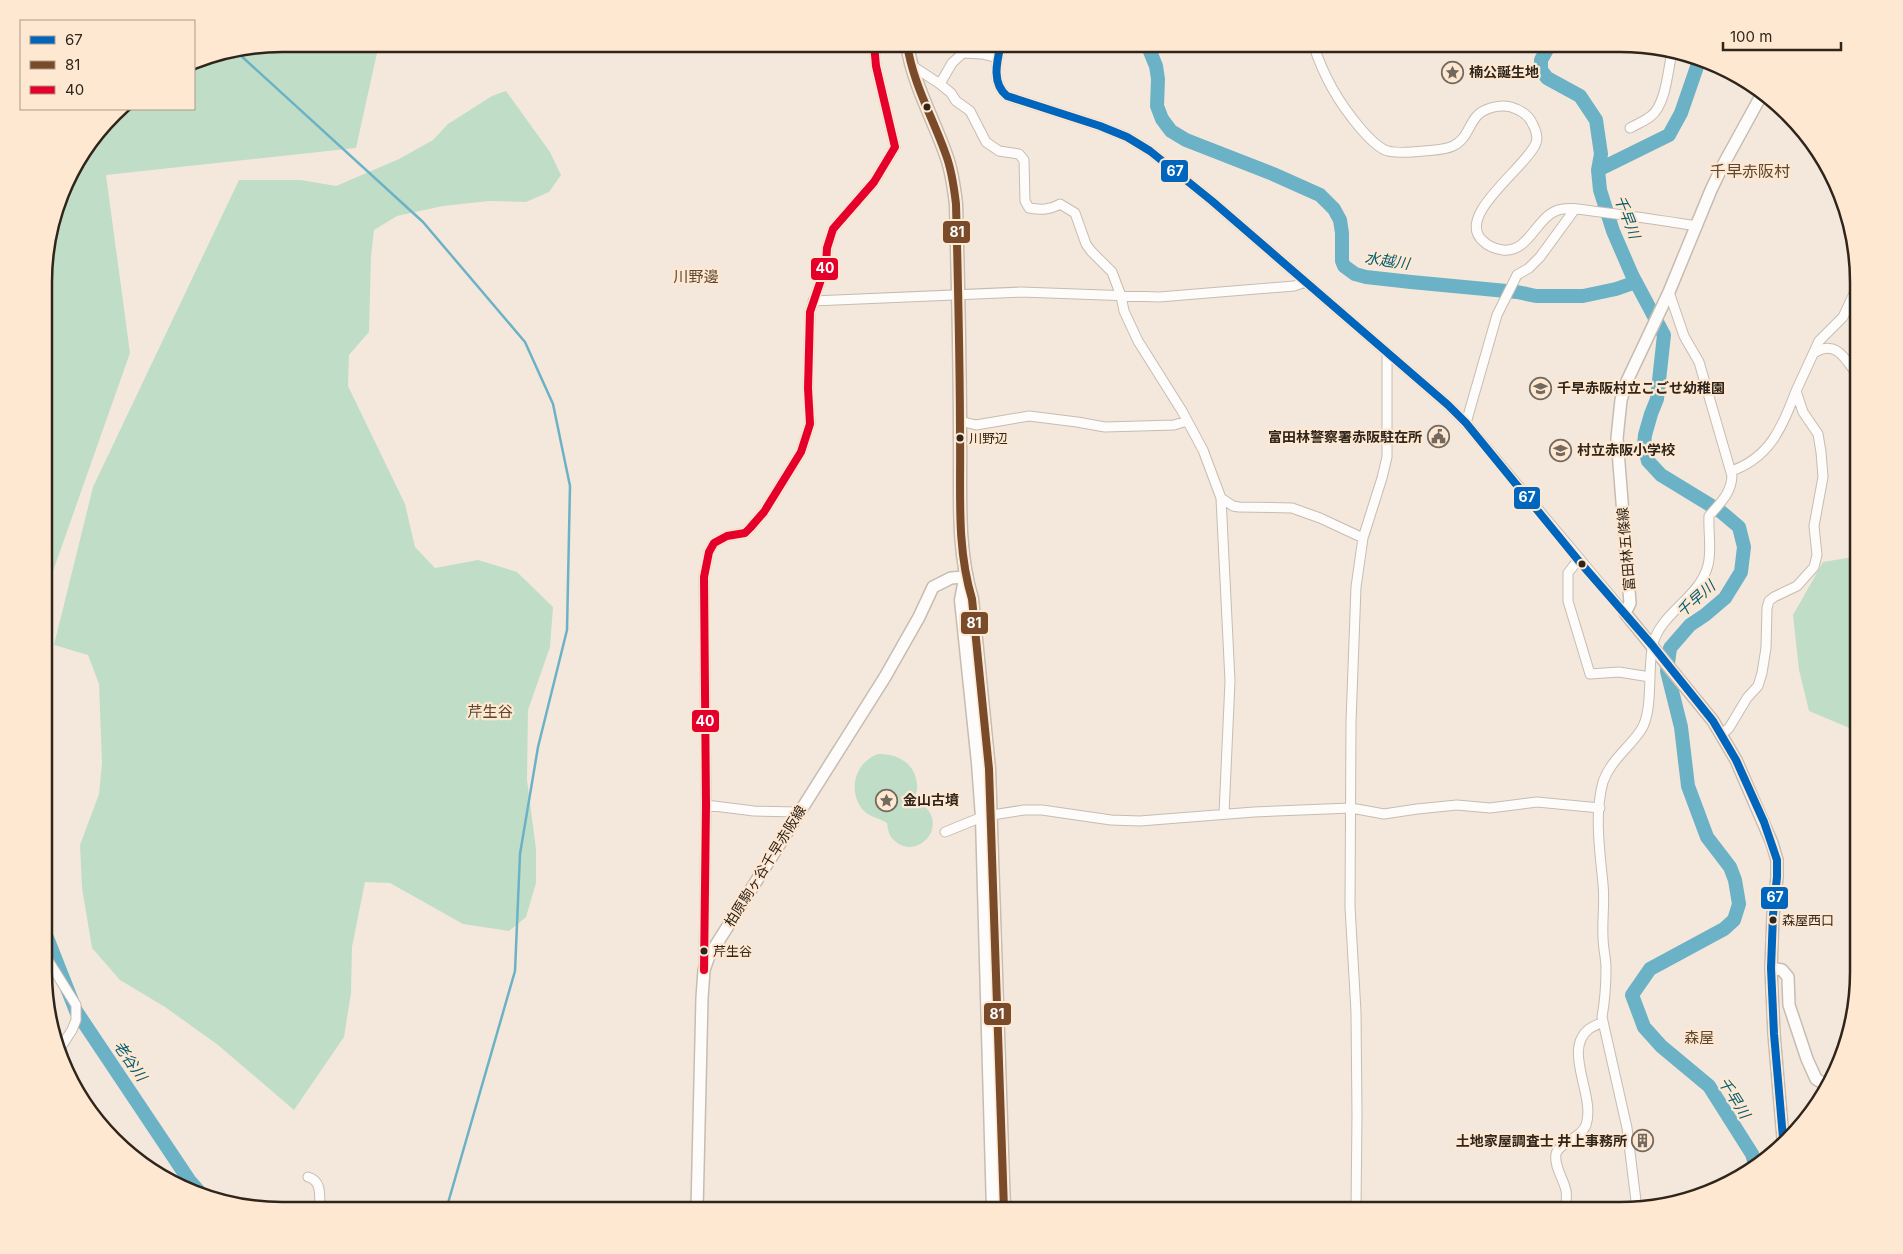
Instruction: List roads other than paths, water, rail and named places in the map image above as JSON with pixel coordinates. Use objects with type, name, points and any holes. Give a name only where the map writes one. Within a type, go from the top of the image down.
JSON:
[{"type":"highway","points":[[908,52],[918,88],[939,135],[953,180],[956,204],[960,420],[959,515],[965,577],[961,600],[978,763],[987,816],[1004,1202]]},
{"type":"highway","points":[[987,816],[994,1202]]},
{"type":"main road","name":"富田林五條線","points":[[1625,613],[1630,602],[1618,455],[1617,422],[1621,400],[1722,167],[1759,99]]},
{"type":"main road","name":"柏原駒ヶ谷千早赤阪線","points":[[697,1202],[702,998],[704,970],[714,946],[885,677],[919,617],[933,587],[950,578],[965,577]]},
{"type":"main road","points":[[1625,613],[1713,721],[1736,760],[1764,822],[1777,860],[1771,968],[1774,1034],[1783,1134]]},
{"type":"main road","points":[[1771,968],[1782,970],[1788,977],[1789,1005],[1807,1059],[1816,1079],[1822,1083]]},
{"type":"street","points":[[704,970],[706,805],[704,577],[707,559],[714,543],[727,536],[745,533],[750,528],[764,512],[801,452],[810,424],[808,388],[810,312],[826,265],[827,248],[833,229],[874,182],[895,147],[876,66],[875,52]]},
{"type":"street","points":[[999,52],[997,84],[1000,90],[1007,96],[1100,126],[1127,137],[1150,151],[1212,201],[1448,405],[1466,423],[1578,560],[1625,613]]},
{"type":"street","points":[[1316,52],[1336,97],[1370,140],[1384,151],[1431,151],[1452,147],[1463,139],[1477,116],[1497,106],[1509,106],[1530,118],[1535,129],[1537,141],[1529,156],[1484,205],[1476,220],[1477,230],[1482,241],[1496,249],[1511,251],[1524,243],[1543,219],[1559,210],[1575,209],[1697,226]]},
{"type":"street","points":[[940,84],[952,63],[963,54],[982,54],[998,58]]},
{"type":"street","points":[[1630,128],[1652,116],[1657,110],[1664,90],[1671,58]]},
{"type":"street","points":[[910,64],[940,84],[951,93],[956,101],[970,110],[986,142],[1000,151],[1019,154],[1024,160],[1025,201],[1029,208],[1046,209],[1060,204],[1075,213],[1086,244],[1112,272],[1121,296],[1124,312],[1138,341],[1203,450],[1221,498],[1230,681],[1224,814]]},
{"type":"street","points":[[1466,423],[1497,315],[1517,275],[1529,268],[1540,257],[1575,209]]},
{"type":"street","points":[[813,301],[1021,292],[1159,297],[1294,286],[1305,282]]},
{"type":"street","points":[[1636,1201],[1627,1128],[1603,1022],[1606,966],[1599,842],[1603,782],[1610,768],[1640,730],[1644,722],[1652,646],[1658,630],[1701,582],[1708,565],[1710,548],[1709,516],[1731,487],[1731,471],[1699,362],[1684,336],[1667,297]]},
{"type":"street","points":[[1731,471],[1750,463],[1769,446],[1787,414],[1819,341],[1843,317],[1850,302]]},
{"type":"street","points":[[1813,353],[1829,347],[1838,350],[1850,365]]},
{"type":"street","points":[[1356,1202],[1357,1048],[1350,907],[1356,587],[1363,538],[1387,457],[1387,353]]},
{"type":"street","points":[[1721,735],[1729,728],[1747,698],[1758,686],[1766,648],[1767,608],[1769,601],[1797,586],[1814,567],[1817,555],[1814,526],[1823,477],[1821,452],[1818,434],[1803,412],[1796,391]]},
{"type":"street","points":[[960,420],[976,425],[1029,416],[1105,427],[1174,425],[1187,421]]},
{"type":"street","points":[[1221,498],[1233,506],[1240,507],[1292,508],[1320,518],[1363,538]]},
{"type":"street","points":[[1578,560],[1568,573],[1568,601],[1590,674],[1619,672],[1650,677]]},
{"type":"street","points":[[945,832],[987,816],[1015,811],[1042,810],[1111,820],[1140,821],[1224,814],[1351,808],[1384,814],[1457,805],[1490,808],[1538,802],[1600,808]]},
{"type":"street","points":[[706,805],[754,811],[799,812]]},
{"type":"street","points":[[52,967],[76,1005],[76,1020],[64,1043]]},
{"type":"street","points":[[1565,1202],[1566,1189],[1557,1166],[1556,1153],[1560,1147],[1577,1137],[1586,1124],[1588,1112],[1587,1096],[1578,1054],[1580,1040],[1589,1028],[1603,1022]]},
{"type":"street","points":[[308,1177],[314,1179],[319,1184],[320,1202]]},
{"type":"waterway","name":"水越川","points":[[1150,52],[1156,66],[1158,79],[1157,106],[1162,119],[1171,131],[1186,140],[1273,174],[1320,195],[1334,209],[1340,220],[1342,261],[1344,266],[1355,274],[1366,277],[1517,292],[1536,296],[1583,296],[1616,289],[1636,282]]},
{"type":"waterway","name":"千早川","points":[[1546,52],[1541,60],[1541,70],[1547,78],[1580,96],[1596,120],[1601,154],[1598,170],[1600,190],[1613,231],[1632,275],[1664,335],[1657,399],[1645,435],[1644,445],[1648,461],[1661,475],[1720,511],[1739,527],[1744,547],[1741,572],[1725,598],[1690,625],[1670,648],[1667,671],[1681,727],[1688,786],[1707,837],[1730,867],[1735,880],[1739,904],[1734,920],[1724,929],[1650,969],[1632,995],[1644,1027],[1661,1046],[1709,1086],[1754,1159]]},
{"type":"waterway","points":[[241,56],[423,222],[525,342],[553,404],[570,486],[567,630],[538,747],[520,854],[515,971],[448,1202]]},
{"type":"waterway","name":"千早川","points":[[1598,170],[1669,135],[1681,113],[1697,66]]},
{"type":"waterway","name":"老谷川","points":[[52,950],[76,1011],[191,1183]]},
{"type":"place","name":"楠公誕生地","points":[[1453,72]]},
{"type":"place","name":"千早赤阪村立こごせ幼稚園","points":[[1541,388]]},
{"type":"place","name":"富田林警察署赤阪駐在所","points":[[1438,437]]},
{"type":"place","name":"川野辺","points":[[960,438]]},
{"type":"place","name":"村立赤阪小学校","points":[[1561,450]]},
{"type":"place","name":"金山古墳","points":[[887,800]]},
{"type":"place","name":"森屋西口","points":[[1773,920]]},
{"type":"place","name":"芹生谷","points":[[704,951]]},
{"type":"place","name":"土地家屋調査士 井上事務所","points":[[1643,1141]]},
{"type":"district","name":"千早赤阪村","points":[[1750,171]]},
{"type":"district","name":"川野邊","points":[[696,277]]},
{"type":"district","name":"芹生谷","points":[[490,712]]},
{"type":"district","name":"森屋","points":[[1699,1038]]}]
